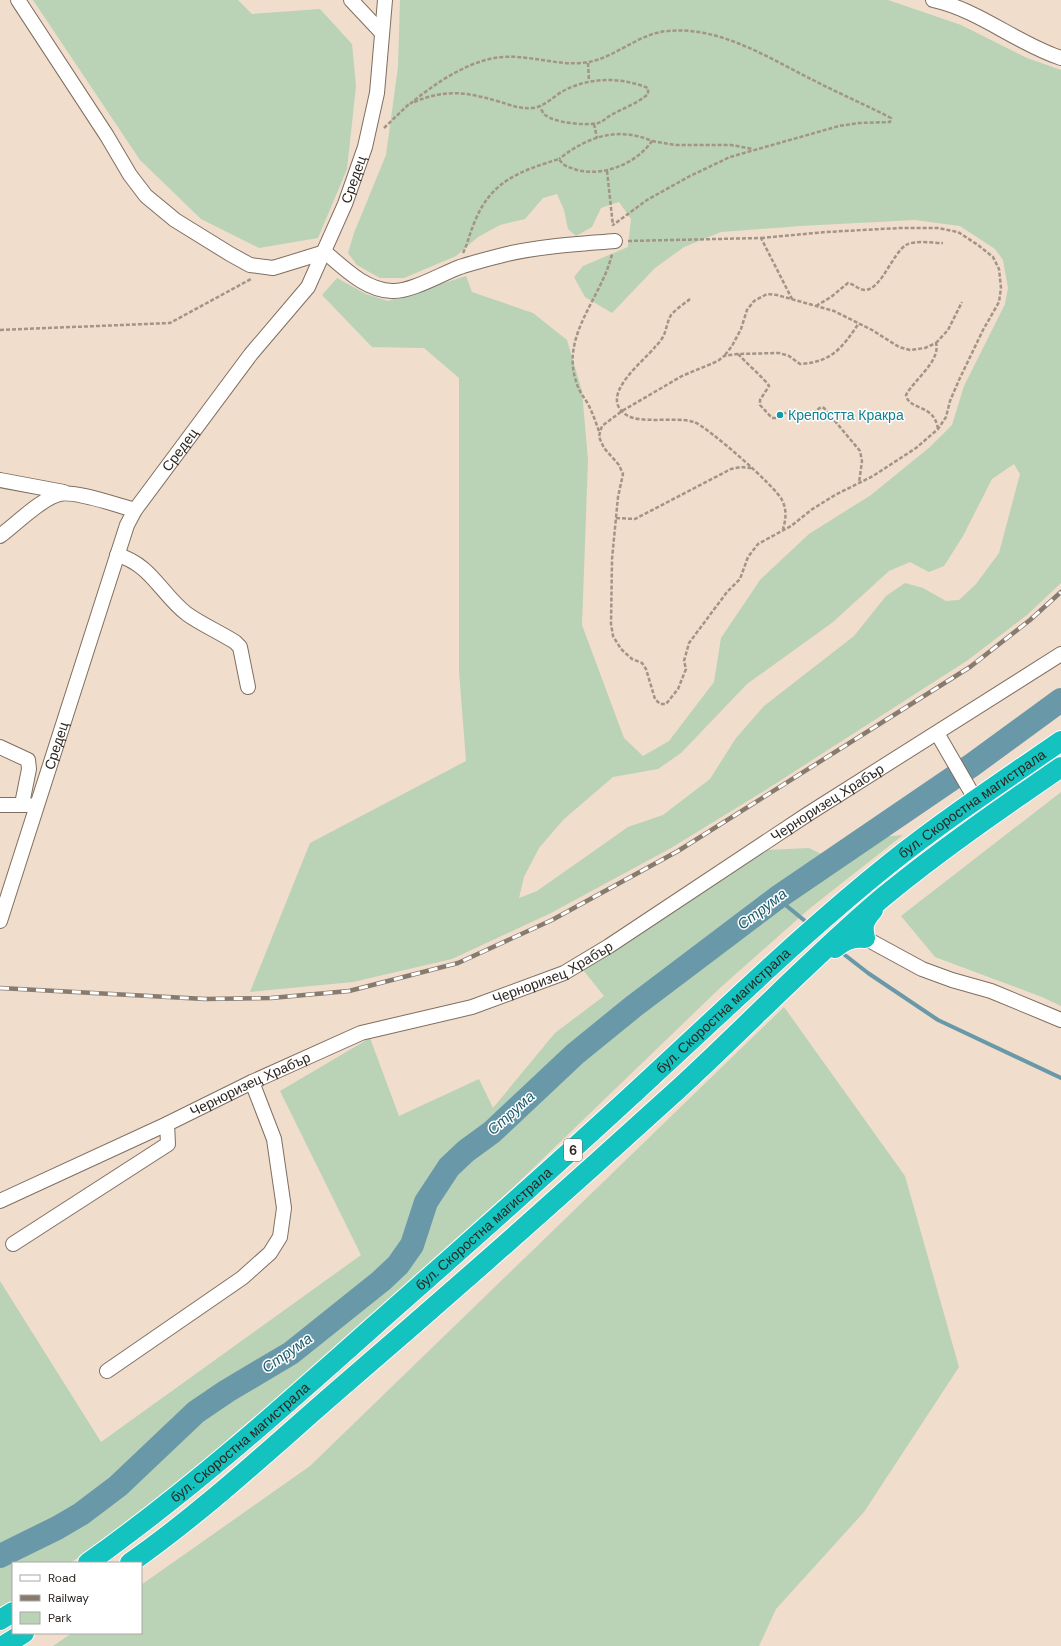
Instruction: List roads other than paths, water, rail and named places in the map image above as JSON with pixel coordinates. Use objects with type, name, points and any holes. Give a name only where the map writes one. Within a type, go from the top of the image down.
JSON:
[{"type":"highway","name":"бул. Скоростна магистрала","points":[[89,1562],[126,1536],[218,1464],[582,1142],[826,916],[974,794],[1061,741]]},
{"type":"highway","name":"бул. Скоростна магистрала","points":[[131,1562],[259,1460],[440,1302],[677,1090],[880,900],[934,856],[1061,767]]},
{"type":"highway","points":[[763,1008],[844,941],[854,937],[865,938],[863,928],[865,920],[880,900]]},
{"type":"highway","points":[[0,1620],[12,1613]]},
{"type":"highway","points":[[3,1646],[22,1634]]},
{"type":"street","points":[[18,0],[107,136],[130,175],[146,196],[175,220],[250,265],[273,268],[325,252],[354,277],[376,288],[392,291],[406,289],[461,267],[508,254],[546,247],[615,241]]},
{"type":"street","points":[[351,0],[382,33]]},
{"type":"street","name":"Средец","points":[[0,921],[127,525],[135,510],[251,354],[308,287],[346,204],[365,147],[378,94],[385,0]]},
{"type":"street","points":[[933,0],[972,14],[1044,52],[1061,58]]},
{"type":"street","points":[[0,480],[77,495],[135,510]]},
{"type":"street","points":[[0,536],[47,499],[61,493],[77,495]]},
{"type":"street","points":[[117,555],[130,558],[141,566],[186,613],[235,642],[240,647],[248,687]]},
{"type":"street","name":"Черноризец Храбър","points":[[0,1201],[167,1124],[252,1082],[361,1033],[472,1007],[564,973],[609,946],[795,823],[940,739],[1061,654]]},
{"type":"street","points":[[940,739],[974,794]]},
{"type":"street","points":[[0,747],[28,760],[29,769],[22,804]]},
{"type":"street","points":[[0,805],[22,804],[37,806]]},
{"type":"street","points":[[865,938],[922,968],[952,980],[991,991],[1061,1020]]},
{"type":"street","points":[[107,1371],[242,1278],[270,1253],[280,1236],[284,1208],[274,1139],[252,1082]]},
{"type":"street","points":[[13,1244],[168,1144],[167,1124]]},
{"type":"waterway","name":"Струма","points":[[0,1556],[57,1528],[81,1514],[118,1486],[196,1412],[227,1391],[291,1353],[381,1281],[398,1265],[412,1245],[426,1202],[449,1167],[466,1151],[492,1132],[575,1054],[634,1006],[777,898],[972,765],[1061,700]]},
{"type":"waterway","points":[[777,898],[805,921]]},
{"type":"waterway","points":[[841,952],[868,973],[938,1020],[1061,1078]]},
{"type":"railway","points":[[0,988],[205,999],[271,998],[349,991],[458,963],[552,920],[678,851],[970,667],[1030,620],[1061,592]]},
{"type":"place","name":"Крепостта Кракра","points":[[780,415]]}]
